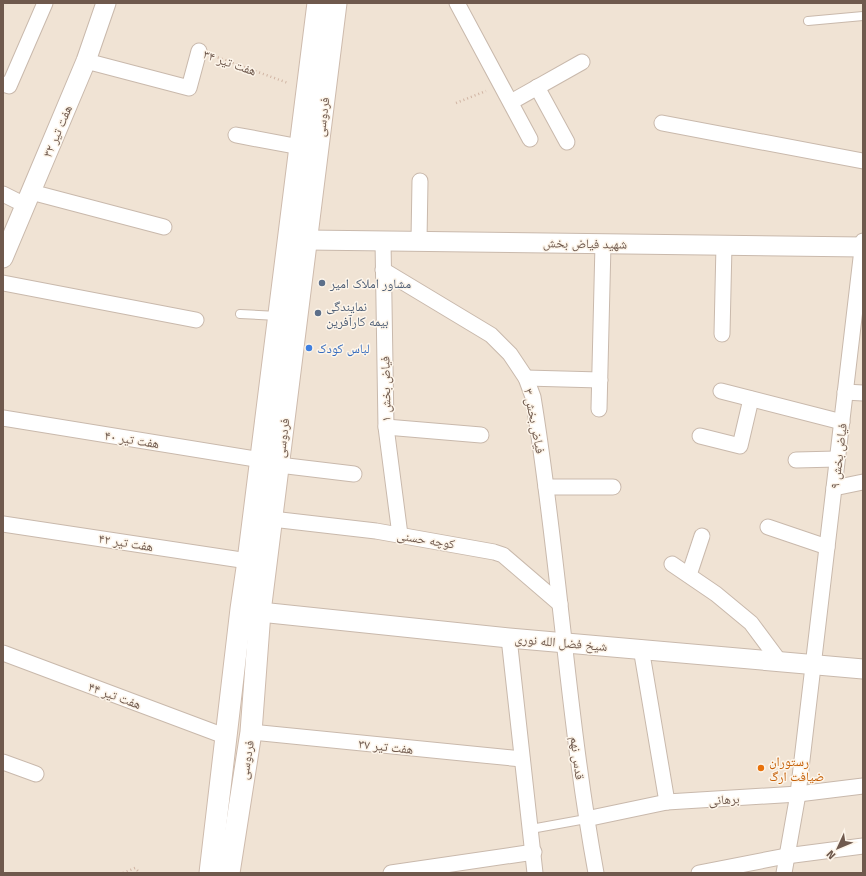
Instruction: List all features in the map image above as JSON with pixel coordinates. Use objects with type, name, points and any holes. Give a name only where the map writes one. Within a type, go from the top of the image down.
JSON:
[{"type":"main road","name":"فردوسی","points":[[210,873],[227,737],[250,610],[272,520],[270,462],[279,316],[298,239],[300,147],[318,3]]},
{"type":"main road","name":"فردوسی","points":[[229,873],[250,732],[250,610],[248,561],[270,462],[298,239],[336,3]]},
{"type":"street","points":[[3,84],[9,86],[45,3]]},
{"type":"street","name":"هفت تیر ۳۲","points":[[3,258],[86,61],[106,3]]},
{"type":"street","points":[[457,3],[530,139]]},
{"type":"street","name":"هفت تیر ۳۴","points":[[86,61],[189,88],[198,51]]},
{"type":"street","points":[[511,102],[582,62]]},
{"type":"street","points":[[537,88],[566,142]]},
{"type":"street","points":[[662,123],[863,161]]},
{"type":"street","points":[[236,135],[300,147]]},
{"type":"street","points":[[419,240],[420,181]]},
{"type":"street","points":[[3,194],[164,226]]},
{"type":"street","name":"شهید فیاض بخش","points":[[298,239],[603,244],[863,245]]},
{"type":"street","name":"فیاض بخش ۱","points":[[383,241],[386,427],[400,535]]},
{"type":"street","points":[[599,409],[603,244]]},
{"type":"street","points":[[722,334],[724,245]]},
{"type":"street","name":"فیاض بخش ۹","points":[[784,873],[798,794],[845,392],[858,332],[863,245]]},
{"type":"street","name":"فیاض بخش ۳","points":[[383,270],[491,335],[510,354],[526,378],[533,397],[546,487],[560,604],[563,643]]},
{"type":"street","points":[[3,284],[196,320]]},
{"type":"street","points":[[526,378],[600,380]]},
{"type":"street","points":[[721,391],[842,422]]},
{"type":"street","points":[[845,392],[863,393]]},
{"type":"street","points":[[700,436],[740,446],[751,399]]},
{"type":"street","name":"هفت تیر ۴۰","points":[[3,418],[270,462],[354,474]]},
{"type":"street","points":[[386,427],[481,435]]},
{"type":"street","points":[[796,460],[837,460]]},
{"type":"street","points":[[834,488],[863,482]]},
{"type":"street","points":[[546,487],[613,487]]},
{"type":"street","name":"کوچه حسنی","points":[[272,520],[400,535],[484,549],[503,555],[560,604]]},
{"type":"street","name":"هفت تیر ۴۲","points":[[3,524],[248,561]]},
{"type":"street","points":[[768,527],[827,547]]},
{"type":"street","points":[[689,575],[702,536]]},
{"type":"street","points":[[672,564],[716,594],[751,623],[780,662]]},
{"type":"street","name":"شیخ فضل الله نوری","points":[[250,610],[510,638],[641,648],[863,669]]},
{"type":"street","points":[[510,638],[522,759],[534,852],[535,873]]},
{"type":"street","name":"قدس نهم","points":[[563,643],[586,819],[596,873]]},
{"type":"street","points":[[641,648],[667,802]]},
{"type":"street","name":"هفت تیر ۴۴","points":[[3,653],[227,737]]},
{"type":"street","name":"هفت تیر ۳۷","points":[[250,732],[522,759]]},
{"type":"street","points":[[3,762],[36,774]]},
{"type":"street","name":"برهانی","points":[[586,819],[667,802],[798,794],[863,786]]},
{"type":"street","points":[[699,873],[786,856],[863,846]]},
{"type":"street","points":[[391,873],[534,852]]},
{"type":"lane","points":[[808,21],[863,16]]},
{"type":"lane","points":[[240,314],[279,316]]},
{"type":"lane","points":[[531,829],[586,819]]},
{"type":"path","name":"هفت تیر ۳۴","points":[[198,51],[308,89]]},
{"type":"path","points":[[456,103],[501,84]]},
{"type":"path","points":[[123,873],[135,868],[140,873]]},
{"type":"shaded area","points":[[3,3],[863,3],[863,873],[3,873]]},
{"type":"place","name":"مشاور املاک امیر","points":[[322,283]]},
{"type":"place","name":"نمایندگی بیمه کارآفرین","points":[[318,313]]},
{"type":"place","name":"لباس کودک","points":[[309,348]]},
{"type":"place","name":"رستوران ضیافت ارگ","points":[[761,768]]}]
